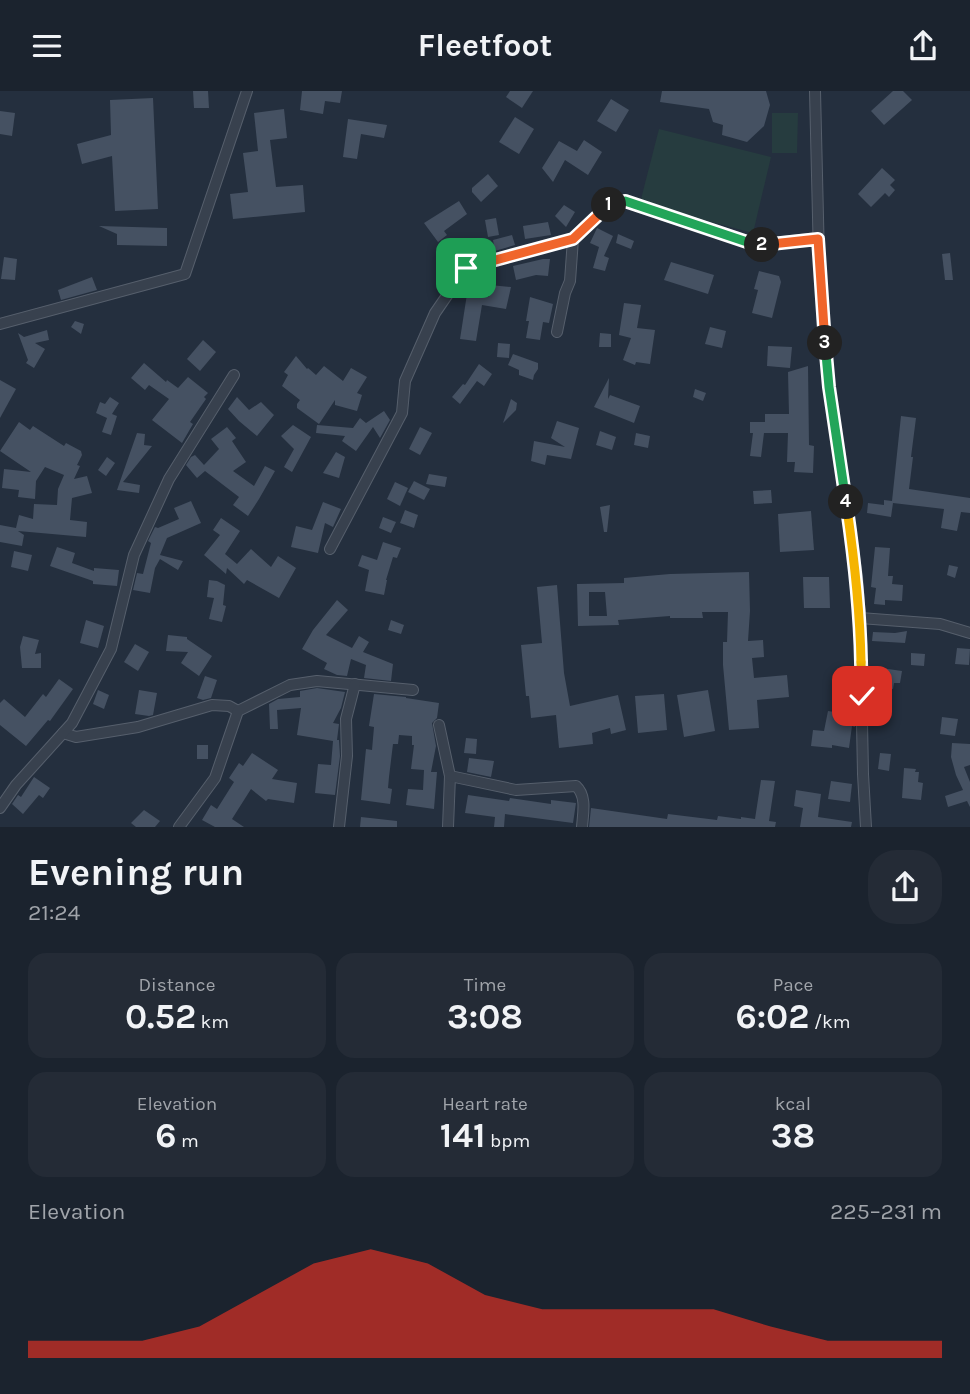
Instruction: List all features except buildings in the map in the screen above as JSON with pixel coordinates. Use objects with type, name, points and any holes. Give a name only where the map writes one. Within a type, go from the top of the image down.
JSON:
[{"type":"street","points":[[0,324],[185,274],[247,91]]},
{"type":"street","points":[[816,91],[818,239],[829,387],[857,577],[860,618],[866,827]]},
{"type":"street","points":[[330,549],[402,413],[405,381],[435,313],[466,268],[573,239],[610,204],[625,201],[756,245],[818,239]]},
{"type":"street","points":[[557,332],[565,292],[570,281],[573,239]]},
{"type":"street","points":[[0,808],[16,785],[72,723],[111,649],[134,555],[169,479],[234,375]]},
{"type":"street","points":[[860,618],[940,624],[970,633]]},
{"type":"street","points":[[179,827],[215,778],[238,711],[289,685],[317,681],[413,690]]},
{"type":"street","points":[[339,827],[347,756],[346,719],[355,684]]},
{"type":"street","points":[[63,733],[76,737],[138,727],[212,705],[229,706],[238,711]]},
{"type":"street","points":[[439,725],[450,776],[448,827]]},
{"type":"street","points":[[450,776],[516,790],[576,786],[583,796],[582,827]]},
{"type":"green space","points":[[772,113],[798,113],[797,153],[772,153]]},
{"type":"green space","points":[[659,129],[771,157],[753,233],[640,203]]},
{"type":"route","points":[[466,268],[573,239],[610,204],[625,201],[756,245],[818,239],[829,387],[857,577],[862,696]]}]
